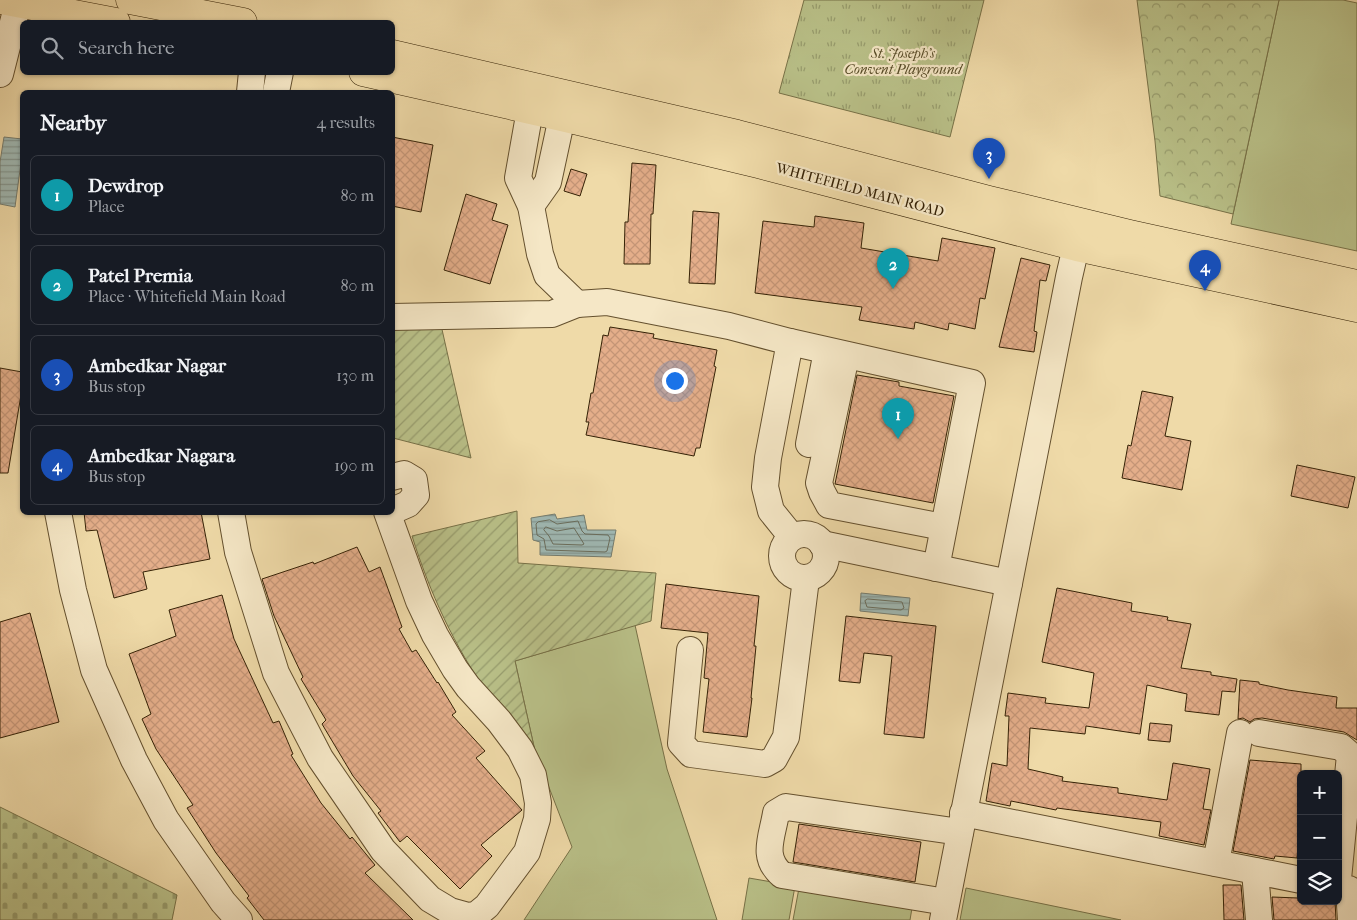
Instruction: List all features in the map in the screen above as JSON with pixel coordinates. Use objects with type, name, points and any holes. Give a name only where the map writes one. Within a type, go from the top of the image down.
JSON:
[{"type":"main road","points":[[130,0],[233,20]]},
{"type":"main road","points":[[10,1],[106,20]]},
{"type":"main road","name":"WHITEFIELD MAIN ROAD","points":[[395,55],[746,136],[989,200],[1079,234],[1357,308]]},
{"type":"main road","name":"WHITEFIELD MAIN ROAD","points":[[375,75],[758,164],[1079,234],[1357,284]]},
{"type":"street","points":[[0,74],[10,1]]},
{"type":"street","points":[[250,90],[252,75]]},
{"type":"street","points":[[276,90],[279,75]]},
{"type":"street","points":[[530,110],[518,178],[531,206],[540,254],[547,275],[577,304]]},
{"type":"street","points":[[531,206],[548,182],[562,117]]},
{"type":"street","points":[[1079,234],[1070,269],[1009,583],[961,823],[944,911],[782,875],[774,868],[769,856],[776,813],[786,807],[961,823],[1216,864],[1297,879]]},
{"type":"street","points":[[395,317],[552,314],[577,304],[607,302],[729,326],[837,353],[972,382],[936,568]]},
{"type":"street","points":[[790,342],[768,458],[765,487],[770,511],[792,538]]},
{"type":"street","points":[[807,457],[837,353]]},
{"type":"street","points":[[837,353],[820,484],[829,505],[943,527]]},
{"type":"street","points":[[395,476],[404,474],[414,480],[416,495],[408,504],[395,510]]},
{"type":"street","points":[[59,515],[73,590],[94,670],[134,760],[166,820],[224,902],[239,920]]},
{"type":"street","points":[[232,515],[238,552],[276,673],[320,758],[384,850],[430,899],[450,911],[468,916],[476,915],[487,906],[527,852],[536,819],[538,802],[533,775],[520,749],[499,721],[468,687],[435,635],[419,600],[389,515]]},
{"type":"street","points":[[806,534],[813,536],[822,544],[826,552],[824,566],[820,572],[806,579],[792,575],[783,564],[781,556],[786,542],[792,538],[806,534]]},
{"type":"street","points":[[822,544],[1009,583]]},
{"type":"street","points":[[690,650],[682,743],[691,754],[765,764],[774,760],[786,737],[806,579]]},
{"type":"street","points":[[1216,864],[1249,733],[1342,747],[1350,755],[1346,886],[1351,920]]},
{"type":"street","points":[[1255,871],[1259,920]]},
{"type":"green space","name":"St. Joseph's Convent Playground","points":[[804,0],[984,0],[950,137],[779,93]]},
{"type":"green space","points":[[1137,0],[1279,0],[1233,214],[1160,196]]},
{"type":"green space","points":[[1279,0],[1343,0],[1357,3],[1357,251],[1231,224]]},
{"type":"green space","points":[[395,323],[441,325],[471,458],[395,439]]},
{"type":"green space","points":[[517,511],[518,563],[656,573],[651,621],[515,661],[535,751],[489,695],[465,658],[435,598],[412,536]]},
{"type":"green space","points":[[635,625],[667,769],[717,920],[524,920],[572,847],[535,751],[515,661]]},
{"type":"green space","points":[[0,807],[177,895],[172,920],[0,920]]},
{"type":"green space","points":[[749,878],[795,886],[789,920],[742,920]]},
{"type":"green space","points":[[799,888],[912,908],[910,920],[793,920]]},
{"type":"green space","points":[[966,888],[1121,920],[960,920]]},
{"type":"water","points":[[4,137],[20,139],[20,170],[15,207],[0,204],[0,162]]},
{"type":"water","points":[[555,514],[557,519],[584,515],[587,530],[616,530],[611,557],[540,555],[540,542],[533,540],[531,518]]},
{"type":"water","points":[[861,593],[910,598],[908,616],[860,611]]},
{"type":"building","points":[[395,138],[433,145],[421,212],[395,207]]},
{"type":"building","points":[[632,163],[656,165],[653,214],[651,214],[650,264],[624,264],[625,222],[628,222]]},
{"type":"building","points":[[571,169],[587,174],[580,196],[564,191]]},
{"type":"building","points":[[466,194],[497,204],[492,220],[508,225],[490,284],[444,270]]},
{"type":"building","points":[[693,211],[719,213],[715,284],[689,283]]},
{"type":"building","points":[[815,216],[864,223],[861,248],[938,261],[942,238],[995,248],[985,299],[980,298],[975,329],[949,323],[948,330],[915,322],[914,329],[859,320],[862,307],[755,293],[763,221],[814,227]]},
{"type":"building","points":[[1021,258],[1050,265],[1046,281],[1040,280],[1034,331],[1037,332],[1034,352],[999,347]]},
{"type":"building","points":[[610,327],[654,334],[653,338],[717,350],[714,366],[716,367],[700,448],[696,448],[694,456],[586,435],[589,422],[586,422],[603,335],[608,336]]},
{"type":"building","points":[[0,368],[20,372],[20,401],[8,473],[0,473]]},
{"type":"building","points":[[857,375],[899,382],[899,386],[954,396],[933,503],[835,484]]},
{"type":"building","points":[[1142,391],[1173,397],[1165,436],[1191,441],[1182,490],[1122,478],[1128,445],[1131,446]]},
{"type":"building","points":[[1297,465],[1355,477],[1348,508],[1291,496]]},
{"type":"building","points":[[84,515],[202,515],[210,559],[143,572],[147,589],[114,598],[97,530],[86,531]]},
{"type":"building","points":[[357,547],[369,572],[380,567],[402,627],[399,629],[412,652],[416,650],[438,682],[456,712],[452,715],[485,751],[476,758],[522,810],[481,845],[492,856],[460,889],[407,836],[400,842],[378,813],[381,811],[353,776],[322,724],[326,720],[301,679],[303,677],[274,616],[262,579],[313,562],[314,564]]},
{"type":"building","points":[[666,584],[759,596],[754,646],[756,646],[752,698],[747,737],[703,732],[709,679],[704,678],[708,633],[661,628]]},
{"type":"building","points":[[1057,588],[1132,603],[1131,611],[1168,617],[1167,620],[1191,624],[1181,668],[1211,672],[1211,675],[1237,679],[1235,692],[1222,691],[1219,715],[1185,711],[1187,694],[1147,685],[1140,734],[1086,726],[1085,734],[1030,728],[1028,769],[1063,777],[1062,781],[1118,788],[1118,793],[1167,800],[1173,763],[1210,769],[1203,809],[1211,810],[1204,845],[1159,836],[1161,822],[1057,808],[1056,810],[1011,801],[1010,806],[986,801],[992,763],[1007,766],[1009,716],[1005,716],[1008,693],[1046,698],[1045,703],[1089,708],[1094,673],[1042,662]]},
{"type":"building","points":[[222,595],[234,639],[273,723],[279,721],[293,754],[291,755],[321,803],[350,839],[352,837],[375,865],[365,873],[413,920],[264,920],[247,898],[249,896],[216,853],[187,808],[193,805],[156,749],[142,719],[151,714],[129,654],[176,636],[169,610]]},
{"type":"building","points":[[30,613],[59,722],[0,738],[0,622]]},
{"type":"building","points":[[846,616],[936,626],[924,738],[884,734],[892,656],[864,653],[860,683],[839,681]]},
{"type":"building","points":[[1240,680],[1259,682],[1259,684],[1288,690],[1337,697],[1336,708],[1357,708],[1357,740],[1344,732],[1262,718],[1254,719],[1250,722],[1243,718],[1238,719]]},
{"type":"building","points":[[1150,723],[1172,725],[1170,742],[1148,740]]},
{"type":"building","points":[[1250,760],[1301,764],[1301,770],[1297,770],[1297,858],[1275,856],[1274,859],[1233,851]]},
{"type":"building","points":[[799,824],[921,842],[915,882],[793,862]]},
{"type":"building","points":[[1223,885],[1241,885],[1244,920],[1224,920]]},
{"type":"building","points":[[1272,897],[1297,898],[1297,905],[1335,905],[1336,920],[1274,920]]},
{"type":"place","name":"Ambedkar Nagar","points":[[989,179]]},
{"type":"place","name":"Patel Premia","points":[[893,289]]},
{"type":"place","name":"Ambedkar Nagara","points":[[1205,291]]},
{"type":"place","name":"Dewdrop","points":[[898,439]]}]
